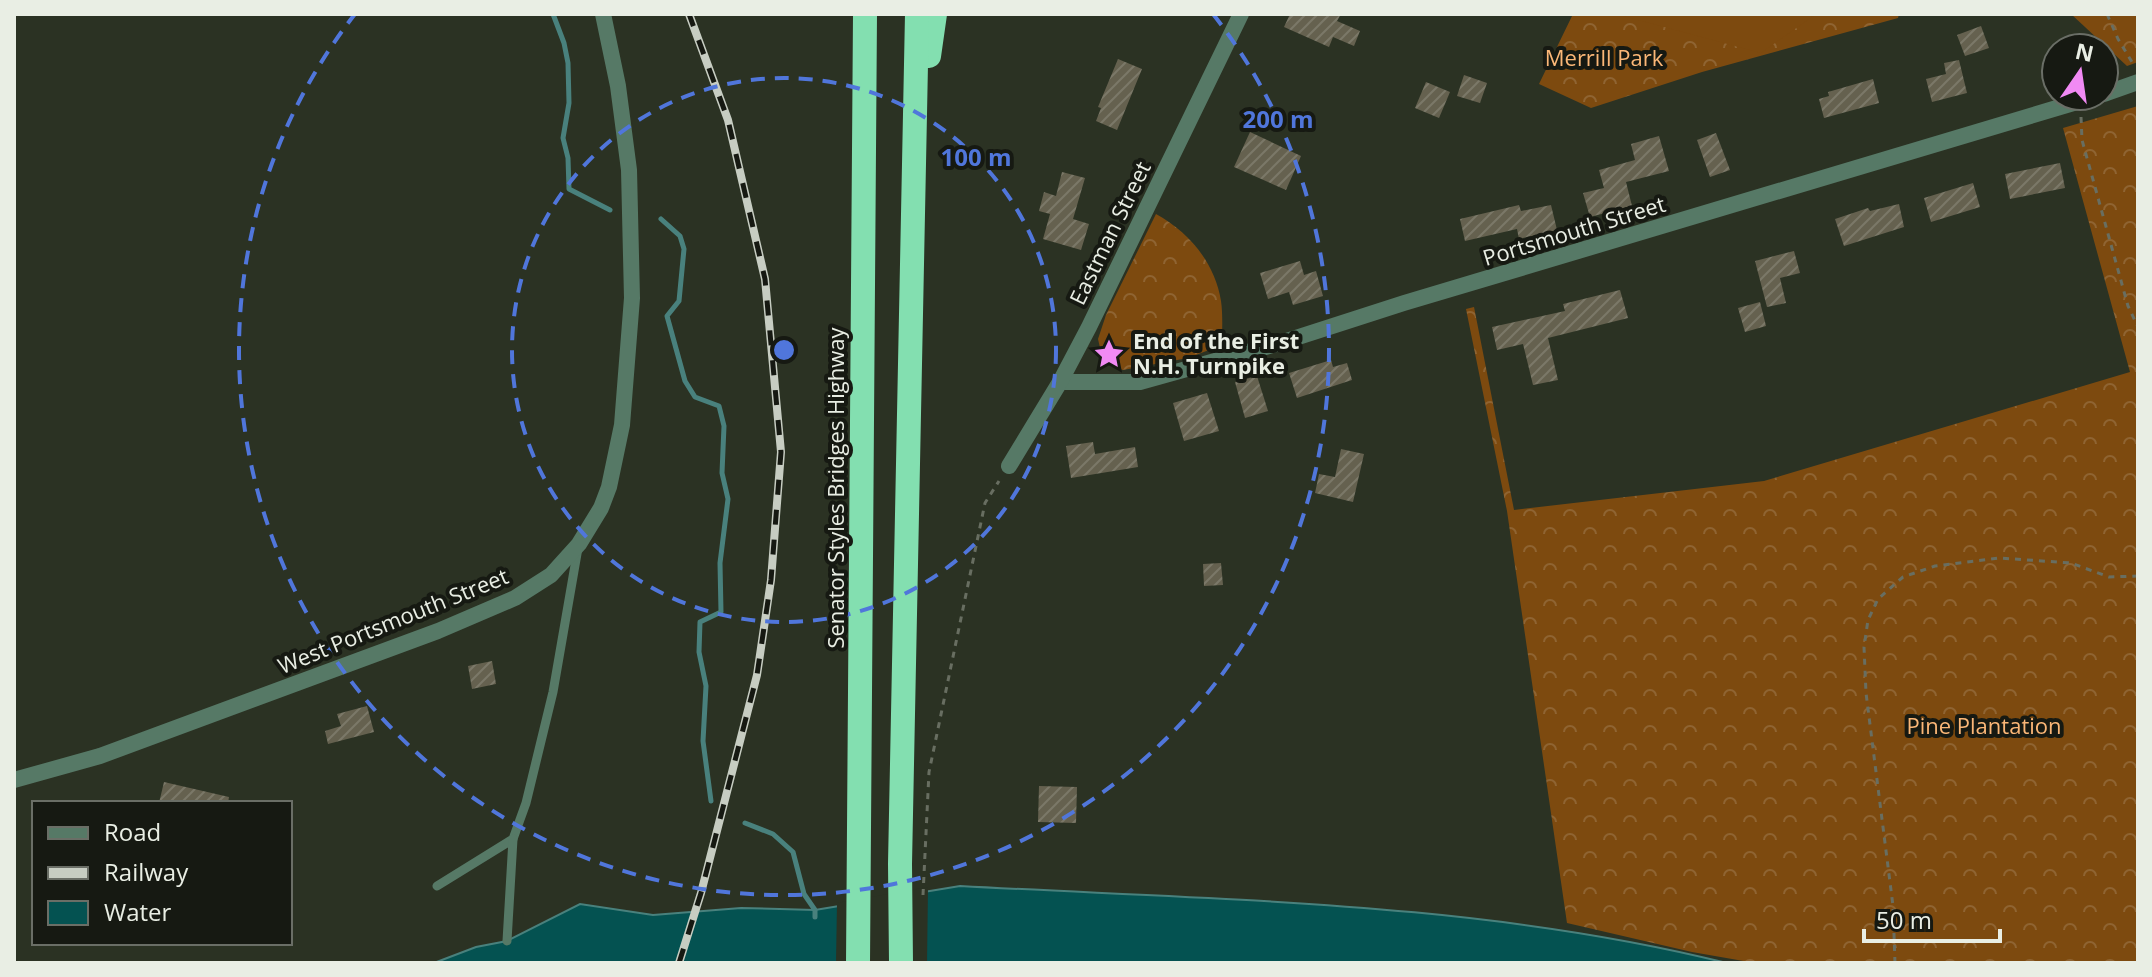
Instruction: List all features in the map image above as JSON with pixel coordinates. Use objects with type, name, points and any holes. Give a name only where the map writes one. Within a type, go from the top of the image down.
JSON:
[{"type":"highway","name":"Senator Styles Bridges Highway","points":[[858,963],[865,14]]},
{"type":"highway","points":[[901,963],[912,864],[917,14]]},
{"type":"highway","points":[[916,153],[935,14]]},
{"type":"street","name":"West Portsmouth Street","points":[[14,780],[100,756],[451,626],[515,598],[551,575],[579,544],[601,508],[609,487],[622,425],[632,298],[629,170],[618,86],[603,14]]},
{"type":"street","name":"Eastman Street","points":[[1009,466],[1060,382],[1241,14]]},
{"type":"street","name":"Portsmouth Street","points":[[1060,382],[1140,382],[1283,342],[2042,112]]},
{"type":"lane","points":[[507,941],[513,839],[526,803],[553,692],[579,544]]},
{"type":"lane","points":[[437,886],[513,839]]},
{"type":"path","points":[[2107,14],[2138,71]]},
{"type":"path","points":[[2087,112],[2082,140],[2123,291],[2138,327]]},
{"type":"path","points":[[912,864],[985,503],[1009,466]]},
{"type":"path","points":[[1895,963],[1893,906],[1866,693],[1864,647],[1868,620],[1878,599],[1903,577],[1924,570],[1999,558],[2071,563],[2109,577],[2138,576]]},
{"type":"green space","name":"Merrill Park","points":[[1573,14],[1899,14],[1898,18],[1702,72],[1591,108],[1539,84]]},
{"type":"green space","points":[[1616,14],[1816,14],[1761,53]]},
{"type":"green space","points":[[2071,14],[2138,14],[2138,62],[2127,66],[2120,60],[2120,32],[2090,32]]},
{"type":"green space","name":"Pine Plantation","points":[[2138,106],[2138,963],[1755,963],[1567,923],[1507,511],[1466,309],[1474,307],[1514,510],[1764,481],[2130,372],[2063,128]]},
{"type":"green space","points":[[1156,214],[1189,239],[1213,274],[1221,301],[1222,345],[1188,358],[1123,370],[1111,366],[1101,352],[1098,339],[1106,315]]},
{"type":"water","points":[[960,886],[1249,900],[1442,915],[1633,942],[1727,963],[434,963],[476,947],[507,941],[580,904],[653,915],[741,908],[815,910]]},
{"type":"pier","points":[[928,887],[927,963],[836,963],[837,903]]},
{"type":"building","points":[[1290,14],[1341,14],[1337,21],[1360,31],[1354,46],[1333,37],[1329,47],[1284,27]]},
{"type":"building","points":[[1981,26],[1989,48],[1965,56],[1957,35]]},
{"type":"building","points":[[1118,59],[1142,69],[1117,130],[1096,121],[1101,108],[1098,107]]},
{"type":"building","points":[[1959,60],[1967,93],[1932,102],[1926,79],[1946,74],[1944,63]]},
{"type":"building","points":[[1464,75],[1487,83],[1480,103],[1457,96]]},
{"type":"building","points":[[1873,79],[1879,103],[1824,118],[1819,99],[1829,96],[1828,92]]},
{"type":"building","points":[[1426,82],[1450,92],[1439,118],[1415,108]]},
{"type":"building","points":[[1250,132],[1301,156],[1286,190],[1234,167]]},
{"type":"building","points":[[1716,133],[1730,170],[1710,177],[1697,140]]},
{"type":"building","points":[[1659,136],[1669,171],[1626,182],[1632,206],[1590,217],[1583,193],[1604,188],[1599,170],[1635,160],[1631,144]]},
{"type":"building","points":[[2060,163],[2065,188],[2010,199],[2005,174]]},
{"type":"building","points":[[1062,172],[1085,178],[1073,219],[1089,224],[1081,250],[1043,239],[1050,214],[1039,211],[1044,192],[1056,196]]},
{"type":"building","points":[[1973,183],[1980,207],[1931,222],[1924,198]]},
{"type":"building","points":[[1899,204],[1904,227],[1844,246],[1835,219],[1868,208],[1870,211]]},
{"type":"building","points":[[1519,205],[1521,211],[1551,205],[1557,230],[1519,239],[1517,229],[1465,241],[1460,219]]},
{"type":"building","points":[[1794,251],[1800,273],[1780,278],[1786,303],[1767,307],[1755,261]]},
{"type":"building","points":[[1300,261],[1304,275],[1316,271],[1323,296],[1293,305],[1289,292],[1268,299],[1260,273]]},
{"type":"building","points":[[1620,290],[1628,318],[1548,338],[1558,380],[1533,385],[1523,344],[1497,350],[1492,327],[1565,311],[1563,304]]},
{"type":"building","points":[[1760,302],[1766,326],[1745,332],[1738,308]]},
{"type":"building","points":[[1331,360],[1333,367],[1347,363],[1352,380],[1297,398],[1289,373]]},
{"type":"building","points":[[1257,376],[1268,411],[1245,418],[1235,382]]},
{"type":"building","points":[[1207,393],[1219,431],[1184,441],[1173,403]]},
{"type":"building","points":[[1093,442],[1095,454],[1135,447],[1138,467],[1071,478],[1066,446]]},
{"type":"building","points":[[1341,449],[1364,454],[1353,502],[1315,493],[1319,474],[1335,477]]},
{"type":"building","points":[[1221,563],[1223,585],[1204,586],[1203,564]]},
{"type":"building","points":[[492,661],[496,684],[472,689],[468,666]]},
{"type":"building","points":[[367,706],[374,732],[328,744],[325,731],[341,726],[337,714]]},
{"type":"building","points":[[164,782],[229,797],[228,801],[159,801]]},
{"type":"building","points":[[1039,786],[1077,787],[1076,823],[1038,822]]},
{"type":"waterway","points":[[553,14],[568,63],[569,103],[563,138],[568,158],[569,189],[610,210]]},
{"type":"waterway","points":[[661,219],[680,236],[684,249],[679,301],[667,316],[685,381],[695,397],[719,406],[724,426],[722,473],[728,499],[720,563],[721,612],[700,622],[699,652],[706,686],[703,741],[711,801]]},
{"type":"waterway","points":[[745,823],[773,834],[793,852],[804,894],[815,910],[815,917]]},
{"type":"railway","points":[[679,963],[701,893],[757,675],[771,580],[781,452],[765,279],[728,120],[689,14]]},
{"type":"place","name":"End of the First N.H. Turnpike","points":[[1109,354]]}]
